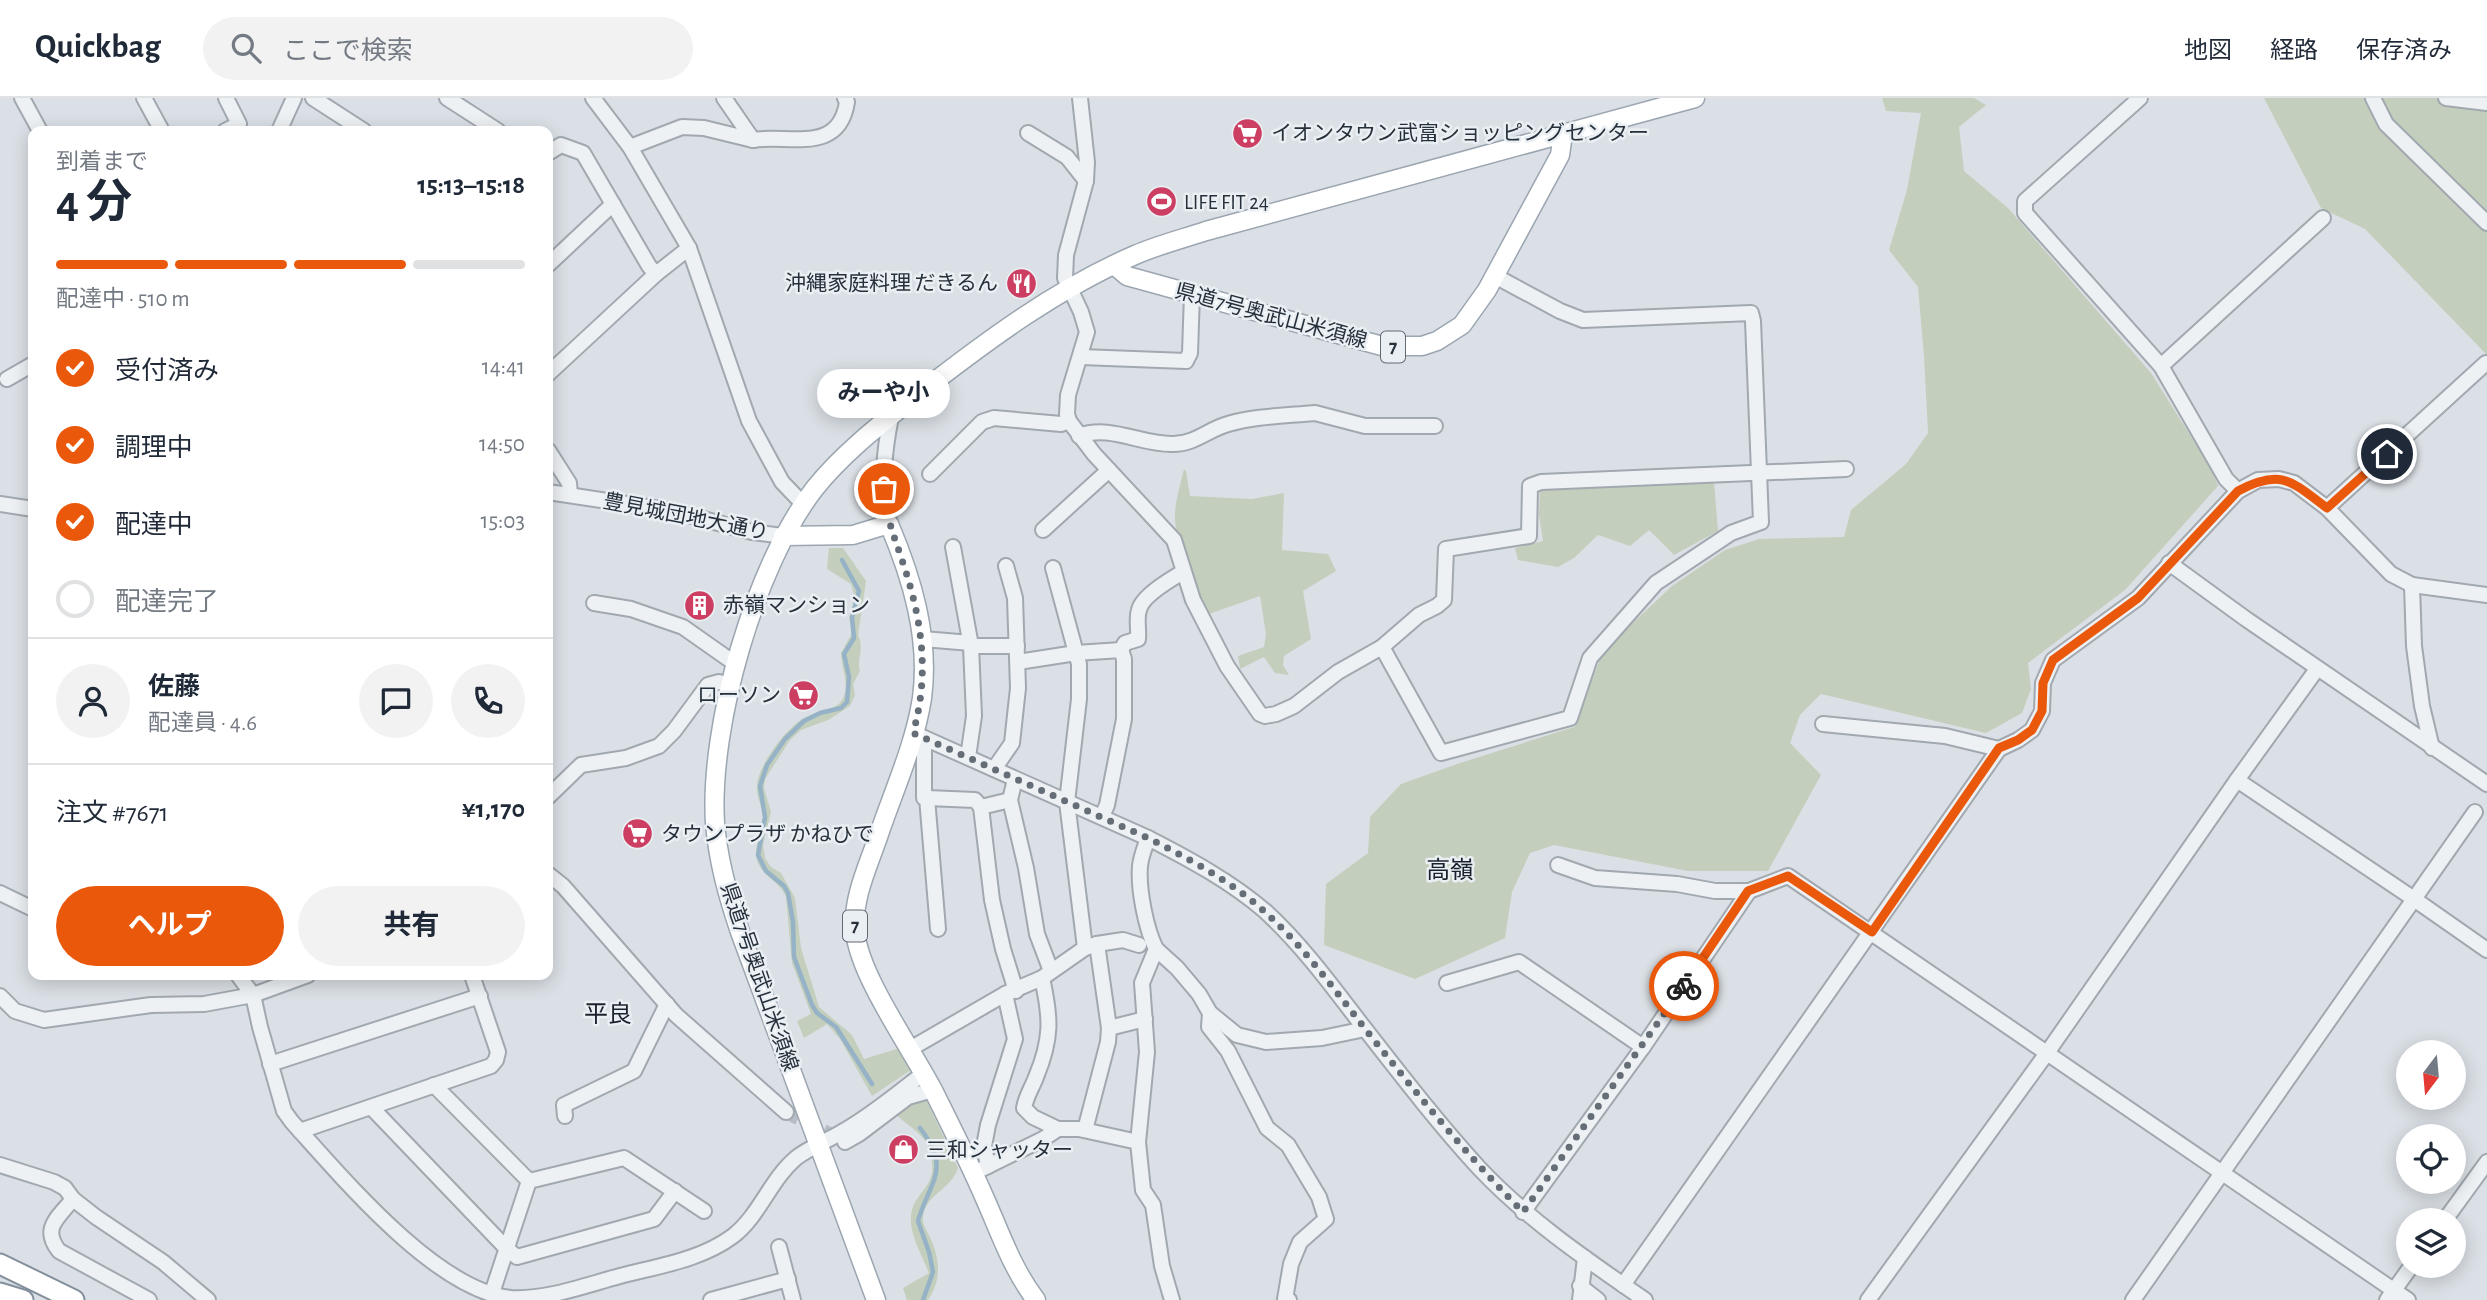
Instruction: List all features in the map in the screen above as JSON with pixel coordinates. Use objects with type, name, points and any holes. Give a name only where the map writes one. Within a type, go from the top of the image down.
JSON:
[{"type":"highway","points":[[0,1264],[74,1300]]},
{"type":"highway","points":[[0,1293],[23,1300]]},
{"type":"main road","name":"県道7号奥武山米須線","points":[[876,1300],[740,932],[719,853],[715,820],[717,768],[737,666],[761,590],[783,536],[804,505],[836,466],[891,416],[982,346],[1069,287],[1136,254],[1206,231],[1695,98]]},
{"type":"main road","name":"県道7号奥武山米須線","points":[[1114,265],[1126,276],[1344,337],[1382,346],[1422,346],[1456,330],[1470,316],[1495,276],[1560,155],[1563,134]]},
{"type":"main road","points":[[783,536],[853,535],[889,524]]},
{"type":"main road","name":"7","points":[[889,524],[917,607],[923,639],[919,735],[859,892],[855,931],[866,968],[933,1090],[981,1170],[1013,1263],[1036,1300]]},
{"type":"street","points":[[22,98],[37,126]]},
{"type":"street","points":[[144,98],[159,126]]},
{"type":"street","points":[[226,98],[239,124],[235,126]]},
{"type":"street","points":[[281,126],[294,98]]},
{"type":"street","points":[[313,98],[356,126]]},
{"type":"street","points":[[447,98],[490,126]]},
{"type":"street","points":[[593,98],[630,147],[689,248],[752,428],[782,482],[804,505]]},
{"type":"street","points":[[724,98],[753,140]]},
{"type":"street","points":[[630,147],[682,127],[704,128],[753,140],[768,137],[806,140],[822,137],[841,122],[846,111],[845,98]]},
{"type":"street","points":[[1080,98],[1087,162],[1086,181],[1066,256],[1065,278],[1087,332],[1068,395],[1069,421],[1079,436],[1174,540],[1193,600],[1227,666],[1260,714],[1276,714],[1294,706],[1338,672],[1382,647],[1419,615],[1444,600],[1446,549],[1529,536],[1530,486],[1541,482],[1846,469]]},
{"type":"street","points":[[2140,98],[2025,201],[2025,213],[2161,366],[2225,479],[2238,491]]},
{"type":"street","points":[[2373,98],[2386,124],[2487,223]]},
{"type":"street","points":[[2446,98],[2487,103]]},
{"type":"street","points":[[1028,133],[1068,157],[1086,181]]},
{"type":"street","points":[[553,150],[561,145],[583,153],[656,274]]},
{"type":"street","points":[[553,260],[613,204]]},
{"type":"street","points":[[2161,366],[2323,218]]},
{"type":"street","points":[[553,369],[656,274],[689,248]]},
{"type":"street","points":[[1382,647],[1441,753],[1570,718],[1590,658],[1656,583],[1731,533],[1761,522],[1754,321],[1751,313],[1583,320],[1560,311],[1495,276]]},
{"type":"street","points":[[1081,357],[1186,361],[1190,353],[1192,294]]},
{"type":"street","points":[[2327,508],[2486,363]]},
{"type":"street","points":[[7,379],[28,367]]},
{"type":"street","points":[[1079,436],[1100,432],[1174,444],[1196,439],[1227,424],[1266,417],[1315,413],[1365,426],[1435,426]]},
{"type":"street","points":[[889,524],[883,474],[891,416]]},
{"type":"street","points":[[930,474],[982,422],[994,418],[1061,424],[1069,421]]},
{"type":"street","points":[[553,458],[569,483],[570,495]]},
{"type":"street","points":[[1043,530],[1109,470]]},
{"type":"street","points":[[1623,1285],[1999,748],[2032,730],[2042,711],[2043,683],[2053,660],[2138,598],[2238,491],[2258,480],[2278,478],[2294,483],[2327,508],[2391,574],[2412,585],[2487,595]]},
{"type":"street","name":"豊見城団地大通り","points":[[553,493],[673,511],[752,532],[783,536]]},
{"type":"street","points":[[0,504],[28,508]]},
{"type":"street","points":[[953,547],[971,645],[974,716],[968,757]]},
{"type":"street","points":[[2169,563],[2317,669],[2487,784]]},
{"type":"street","points":[[994,769],[1012,743],[1018,662],[1014,598],[1006,566]]},
{"type":"street","points":[[1053,568],[1079,664],[1079,699],[1067,802],[1091,946],[1109,1028],[1101,1073],[1085,1130]]},
{"type":"street","points":[[1102,816],[1108,805],[1124,719],[1124,659],[1121,650],[1125,643],[1138,639],[1138,613],[1142,602],[1183,572]]},
{"type":"street","points":[[2412,585],[2414,646],[2422,706],[2432,748]]},
{"type":"street","points":[[594,603],[631,609],[683,626],[737,666]]},
{"type":"street","points":[[923,639],[971,645],[1017,646]]},
{"type":"street","points":[[1018,662],[1076,653],[1121,650]]},
{"type":"street","points":[[1868,1300],[2047,1053],[2317,669]]},
{"type":"street","points":[[553,792],[581,765],[626,758],[659,746],[674,731],[708,685],[719,682],[732,685]]},
{"type":"street","points":[[1823,724],[1945,736],[1999,748]]},
{"type":"street","points":[[981,1170],[988,1125],[1015,1039],[1010,993],[992,900],[981,807],[975,800],[924,798],[919,735],[1148,838],[1219,878],[1267,913],[1321,972],[1480,1168],[1523,1212],[1645,1300]]},
{"type":"street","points":[[1015,779],[1010,800],[1047,975],[1050,1011],[1049,1039],[1036,1079],[1026,1096],[1024,1108],[1033,1117],[1058,1129],[1085,1130],[1138,1142]]},
{"type":"street","points":[[2237,780],[2487,950]]},
{"type":"street","points":[[927,798],[938,929]]},
{"type":"street","points":[[981,807],[1010,800]]},
{"type":"street","points":[[2133,1300],[2474,812]]},
{"type":"street","points":[[1148,838],[1140,864],[1140,877],[1150,936],[1156,949],[1199,994],[1210,1013],[1237,1035],[1266,1042],[1322,1038],[1365,1028]]},
{"type":"street","points":[[1558,865],[1595,878],[1677,884],[1715,891],[1748,891],[1788,876],[2221,1172],[2390,1295],[2408,1300]]},
{"type":"street","points":[[553,878],[676,1015],[786,1112]]},
{"type":"street","points":[[1523,1212],[1643,1047],[1748,891]]},
{"type":"street","points":[[0,893],[28,907]]},
{"type":"street","points":[[910,1049],[1047,975],[1091,946],[1123,940],[1139,945]]},
{"type":"street","points":[[1156,949],[1142,983],[1147,1052],[1138,1142],[1143,1190],[1153,1205],[1162,1266],[1171,1300]]},
{"type":"street","points":[[1447,983],[1519,962],[1643,1047]]},
{"type":"street","points":[[242,980],[253,995],[284,1111],[300,1130],[396,1232],[438,1267],[467,1283],[511,1298],[544,1298],[691,1258],[719,1246],[749,1221],[780,1174],[795,1159],[848,1129],[924,1073]]},
{"type":"street","points":[[0,996],[15,1011],[44,1020],[151,1004],[204,1004],[253,995],[294,980]]},
{"type":"street","points":[[300,1130],[491,1066],[498,1052],[474,980]]},
{"type":"street","points":[[270,1064],[480,996]]},
{"type":"street","points":[[565,1116],[564,1105],[634,1071],[667,1004]]},
{"type":"street","points":[[1210,1013],[1209,1027],[1228,1051],[1267,1128],[1288,1145],[1319,1197],[1326,1219],[1300,1242],[1291,1264],[1285,1299],[1289,1300]]},
{"type":"street","points":[[1109,1028],[1145,1019]]},
{"type":"street","points":[[434,1085],[529,1181]]},
{"type":"street","points":[[845,1142],[908,1097],[933,1090]]},
{"type":"street","points":[[371,1107],[517,1257],[654,1219],[675,1191]]},
{"type":"street","points":[[981,1170],[1058,1129]]},
{"type":"street","points":[[529,1181],[624,1158],[704,1211]]},
{"type":"street","points":[[2454,1208],[2487,1162]]},
{"type":"street","points":[[0,1165],[65,1188],[73,1199],[163,1262],[208,1300]]},
{"type":"street","points":[[492,1293],[529,1181]]},
{"type":"street","points":[[73,1199],[50,1230],[50,1240],[59,1251],[149,1300]]},
{"type":"street","points":[[779,1247],[793,1300]]},
{"type":"street","points":[[1585,1258],[1580,1293],[1598,1300]]},
{"type":"street","points":[[2390,1295],[2402,1278]]},
{"type":"street","points":[[711,1300],[788,1279]]},
{"type":"green space","points":[[1882,98],[1974,98],[1986,105],[1959,127],[1964,171],[2008,208],[2151,373],[2212,470],[2218,486],[2125,590],[2028,663],[2031,689],[2022,713],[1986,733],[1821,694],[1800,715],[1790,743],[1821,775],[1768,871],[1688,871],[1554,845],[1530,853],[1512,892],[1505,938],[1415,979],[1324,945],[1326,884],[1368,853],[1370,817],[1401,784],[1574,727],[1603,651],[1672,586],[1725,550],[1759,539],[1844,537],[1851,510],[1906,464],[1928,433],[1918,287],[1889,250],[1907,190],[1921,113],[1886,111]]},
{"type":"green space","points":[[2264,98],[2487,98],[2487,355],[2365,229],[2321,208]]},
{"type":"green space","points":[[1184,469],[1190,496],[1252,499],[1284,493],[1282,550],[1328,554],[1336,571],[1303,591],[1311,639],[1284,656],[1283,665],[1289,675],[1275,673],[1264,657],[1240,669],[1238,656],[1264,647],[1266,634],[1260,596],[1209,614],[1185,561],[1176,528],[1176,506]]},
{"type":"green space","points":[[1714,481],[1718,531],[1674,555],[1649,530],[1630,546],[1598,535],[1574,558],[1558,567],[1518,560],[1515,548],[1543,541],[1539,515],[1540,488]]},
{"type":"green space","points":[[829,548],[843,548],[866,581],[858,635],[861,645],[860,671],[853,684],[855,695],[850,706],[828,720],[801,730],[790,740],[765,779],[764,788],[771,812],[763,845],[765,858],[771,867],[781,873],[795,898],[801,948],[819,1007],[852,1035],[864,1059],[900,1048],[911,1070],[872,1096],[840,1039],[827,1024],[804,1038],[797,1021],[811,1014],[792,963],[786,897],[759,866],[756,855],[763,818],[757,786],[762,768],[781,738],[797,723],[836,706],[845,694],[841,653],[852,633],[849,617],[855,598],[851,584],[827,569]]},
{"type":"green space","points":[[918,1100],[927,1101],[958,1168],[950,1181],[929,1202],[923,1216],[937,1262],[936,1285],[928,1300],[907,1300],[903,1288],[929,1273],[915,1241],[911,1222],[914,1204],[928,1184],[932,1168],[925,1140],[895,1113]]},
{"type":"waterway","points":[[842,560],[859,591],[852,618],[854,638],[844,654],[849,677],[847,702],[841,708],[820,713],[804,721],[785,739],[767,765],[760,786],[765,817],[758,855],[766,871],[784,886],[788,893],[793,922],[794,957],[812,1005],[817,1013],[836,1027],[872,1084]]},
{"type":"waterway","points":[[920,1128],[930,1142],[937,1165],[936,1175],[918,1221],[933,1272],[923,1300]]},
{"type":"tunnel","points":[[786,1112],[841,1140]]},
{"type":"way so far","points":[[884,489],[889,524],[917,607],[923,639],[922,696],[913,733],[1148,838],[1185,857],[1244,894],[1293,940],[1441,1124],[1523,1212],[1684,986]]},
{"type":"place","name":"イオンタウン武富ショッピングセンター","points":[[1248,133]]},
{"type":"place","name":"LIFE FIT 24","points":[[1161,202]]},
{"type":"place","name":"沖縄家庭料理 だきるん","points":[[1021,283]]},
{"type":"place","name":"みーや小","points":[[884,489]]},
{"type":"place","name":"赤嶺マンション","points":[[700,605]]},
{"type":"place","name":"ローソン","points":[[804,695]]},
{"type":"place","name":"タウンプラザ かねひで","points":[[638,834]]},
{"type":"place","name":"三和シャッター","points":[[903,1150]]},
{"type":"district","name":"高嶺","points":[[1450,871]]},
{"type":"district","name":"平良","points":[[608,1015]]},
{"type":"route","points":[[1684,986],[1748,891],[1788,876],[1872,932],[1999,748],[2032,730],[2042,711],[2043,683],[2053,660],[2138,598],[2238,491],[2258,480],[2278,478],[2294,483],[2327,508],[2387,454]]}]
